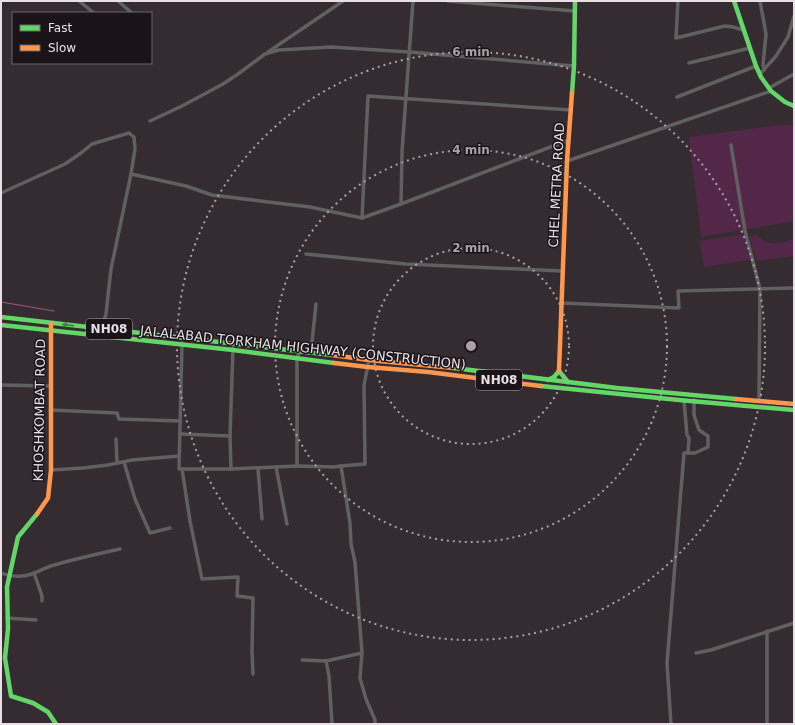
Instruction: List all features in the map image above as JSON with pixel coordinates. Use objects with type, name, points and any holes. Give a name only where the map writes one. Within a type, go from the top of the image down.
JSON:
[{"type":"main road","name":"CHEL METRA ROAD","points":[[559,371],[562,271],[570,110],[574,66],[575,1]]},
{"type":"main road","points":[[734,1],[743,30],[760,74],[770,90],[785,102],[794,106]]},
{"type":"main road","name":"NH08","points":[[1,317],[548,380],[794,404]]},
{"type":"main road","name":"KHOSHKOMBAT ROAD","points":[[51,323],[50,470],[48,498],[18,537],[7,587],[8,629],[5,658],[11,696],[33,703],[48,712],[56,724]]},
{"type":"main road","name":"JALALABAD TORKHAM HIGHWAY (CONSTRUCTION)","points":[[1,325],[233,350],[368,367],[428,372],[567,389],[694,402],[794,410]]},
{"type":"main road","name":"NH08","points":[[204,347],[218,341]]},
{"type":"main road","points":[[548,380],[559,371],[568,382]]},
{"type":"main road","points":[[726,404],[727,398]]},
{"type":"street","points":[[79,1],[93,12]]},
{"type":"street","points":[[118,1],[131,12]]},
{"type":"street","points":[[150,120],[182,106],[223,84],[343,1]]},
{"type":"street","points":[[401,204],[405,99],[413,1]]},
{"type":"street","points":[[448,1],[575,11]]},
{"type":"street","points":[[678,1],[676,38],[725,26],[743,30]]},
{"type":"street","points":[[760,1],[766,34],[763,65],[764,70]]},
{"type":"street","points":[[760,74],[776,56],[788,37],[794,16]]},
{"type":"street","points":[[265,54],[279,50],[331,47],[574,66]]},
{"type":"street","points":[[689,63],[750,48]]},
{"type":"street","points":[[677,97],[756,66]]},
{"type":"street","points":[[568,161],[770,90],[794,74]]},
{"type":"street","points":[[362,218],[368,96],[570,110]]},
{"type":"street","points":[[1,193],[65,164],[92,144],[129,133],[134,137],[135,149],[131,174],[111,269],[106,314],[102,328]]},
{"type":"street","points":[[131,174],[186,186],[212,195],[310,207],[362,218],[569,140]]},
{"type":"street","points":[[731,145],[745,231],[760,289],[759,401]]},
{"type":"street","points":[[306,254],[406,264],[562,271]]},
{"type":"street","points":[[561,303],[679,308],[678,291],[794,288]]},
{"type":"street","points":[[311,352],[316,304]]},
{"type":"street","points":[[182,338],[179,469],[182,469],[190,521],[202,579],[238,577],[237,596],[252,598],[253,674]]},
{"type":"street","points":[[231,469],[230,436],[233,350],[236,343]]},
{"type":"street","points":[[297,466],[297,358],[300,351]]},
{"type":"street","points":[[182,469],[231,469],[297,466],[334,468],[365,464],[364,385],[369,360]]},
{"type":"street","points":[[1,385],[50,386]]},
{"type":"street","points":[[671,724],[667,663],[684,453],[695,453],[708,448],[708,436],[699,430],[694,415],[694,395]]},
{"type":"street","points":[[684,401],[687,435],[689,438],[688,453]]},
{"type":"street","points":[[50,410],[117,413],[118,419],[180,421]]},
{"type":"street","points":[[180,434],[230,436]]},
{"type":"street","points":[[116,439],[117,463]]},
{"type":"street","points":[[50,470],[83,468],[179,456]]},
{"type":"street","points":[[124,462],[135,499],[150,533],[170,528]]},
{"type":"street","points":[[341,466],[350,523],[351,544],[355,562],[362,653],[360,678],[375,724]]},
{"type":"street","points":[[276,467],[287,524]]},
{"type":"street","points":[[258,468],[262,519]]},
{"type":"street","points":[[1,573],[9,576],[32,575],[49,566],[90,555],[120,550]]},
{"type":"street","points":[[34,573],[42,596],[42,601]]},
{"type":"street","points":[[7,618],[36,620]]},
{"type":"street","points":[[696,653],[711,650],[794,622]]},
{"type":"street","points":[[767,631],[767,724]]},
{"type":"street","points":[[302,660],[326,661],[362,653]]},
{"type":"street","points":[[326,661],[329,676],[332,724]]},
{"type":"shaded area","points":[[780,125],[794,125],[794,221],[701,237],[689,137]]},
{"type":"shaded area","points":[[744,234],[750,260],[704,267],[700,241]]},
{"type":"shaded area","points":[[757,235],[765,242],[774,244],[794,238],[794,256],[756,261],[749,236]]},
{"type":"waterway","points":[[1,302],[54,311]]},
{"type":"traffic: fast","points":[[572,93],[575,1]]},
{"type":"traffic: fast","points":[[734,1],[761,77],[771,91],[785,102],[794,106]]},
{"type":"traffic: fast","points":[[1,317],[332,355]]},
{"type":"traffic: fast","points":[[1,325],[233,350],[334,363]]},
{"type":"traffic: fast","points":[[454,368],[617,388],[736,399]]},
{"type":"traffic: fast","points":[[559,371],[568,382]]},
{"type":"traffic: fast","points":[[548,380],[554,377],[559,371]]},
{"type":"traffic: fast","points":[[541,386],[794,410]]},
{"type":"traffic: fast","points":[[37,514],[18,537],[7,587],[8,629],[5,658],[11,696],[33,703],[48,712],[56,724]]},
{"type":"traffic: slow","points":[[559,371],[567,161],[572,93]]},
{"type":"traffic: slow","points":[[37,514],[48,498],[51,470],[51,323]]},
{"type":"traffic: slow","points":[[332,355],[454,368]]},
{"type":"traffic: slow","points":[[334,363],[428,372],[541,386]]},
{"type":"traffic: slow","points":[[736,399],[794,404]]}]
